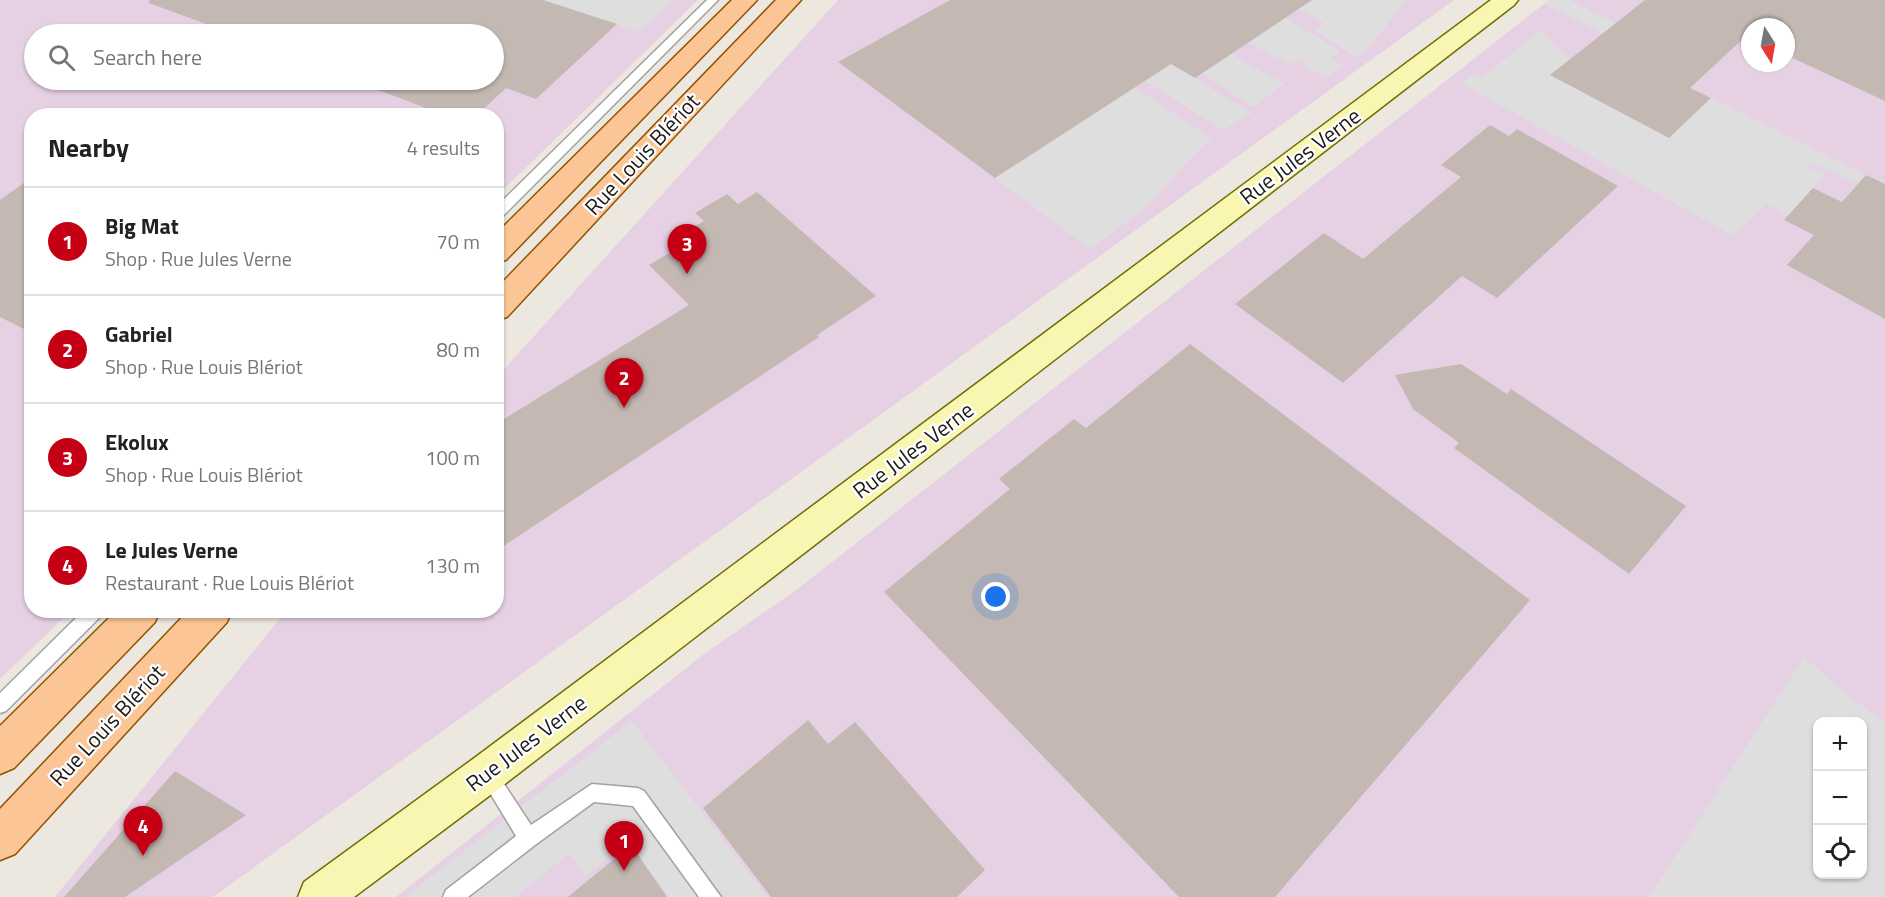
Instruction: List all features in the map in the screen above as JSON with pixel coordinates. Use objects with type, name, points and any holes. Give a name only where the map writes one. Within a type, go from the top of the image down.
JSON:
[{"type":"main road","name":"Rue Louis Blériot","points":[[504,244],[746,0]]},
{"type":"main road","name":"Rue Louis Blériot","points":[[504,301],[789,0]]},
{"type":"main road","name":"Rue Jules Verne","points":[[319,897],[487,773],[1506,0]]},
{"type":"main road","points":[[0,754],[134,618]]},
{"type":"main road","name":"Rue Louis Blériot","points":[[0,839],[207,618]]},
{"type":"lane","points":[[504,207],[713,0]]},
{"type":"lane","points":[[0,705],[88,618]]},
{"type":"lane","points":[[487,773],[528,838]]},
{"type":"lane","points":[[453,897],[528,838],[592,793],[638,797],[711,897]]},
{"type":"shaded area","points":[[0,0],[698,0],[504,189],[504,108],[24,108],[24,618],[64,618],[0,679]]},
{"type":"shaded area","points":[[543,0],[672,0],[639,32]]},
{"type":"shaded area","points":[[838,0],[1454,0],[213,897],[55,897],[280,618],[504,618],[504,369]]},
{"type":"shaded area","points":[[1017,0],[1067,0],[1252,113],[1223,130]]},
{"type":"shaded area","points":[[1312,0],[1406,0],[1369,48],[1356,57],[1314,30],[1324,23],[1299,9]]},
{"type":"shaded area","points":[[1549,0],[1885,0],[1885,897],[396,897],[704,654],[799,588]]},
{"type":"shaded area","points":[[1549,0],[1569,0],[1616,23],[1603,34],[1544,4]]},
{"type":"shaded area","points":[[1285,18],[1340,51],[1331,58],[1343,66],[1326,77],[1305,67],[1304,58],[1289,64],[1248,43]]},
{"type":"shaded area","points":[[1541,30],[1570,59],[1550,75],[1669,137],[1711,98],[1866,175],[1858,184],[1813,164],[1803,165],[1825,175],[1788,216],[1766,204],[1733,236],[1461,83],[1473,74],[1481,78]]},
{"type":"shaded area","points":[[1231,54],[1284,84],[1253,107],[1202,73]]},
{"type":"shaded area","points":[[1134,87],[1211,138],[1141,212],[1090,249],[995,178]]},
{"type":"shaded area","points":[[1804,657],[1851,698],[1885,722],[1885,897],[1649,897]]},
{"type":"shaded area","points":[[632,721],[767,897],[669,897],[630,842],[585,876],[570,853],[515,897],[405,897]]},
{"type":"building","points":[[149,0],[543,0],[617,24],[536,99],[506,88],[504,90],[504,24],[206,24],[149,3]]},
{"type":"building","points":[[950,0],[1312,0],[1195,78],[1171,64],[995,178],[838,62]]},
{"type":"building","points":[[1645,0],[1885,0],[1885,101],[1795,59],[1795,18],[1741,18],[1741,41],[1690,88],[1711,98],[1669,138],[1550,75]]},
{"type":"building","points":[[378,90],[504,90],[485,108],[426,108]]},
{"type":"building","points":[[1490,125],[1509,136],[1517,129],[1618,186],[1497,298],[1462,276],[1343,383],[1235,304],[1324,233],[1363,259],[1461,177],[1441,165]]},
{"type":"building","points":[[1866,175],[1885,184],[1885,319],[1787,265],[1814,235],[1784,220],[1813,188],[1842,202]]},
{"type":"building","points":[[24,183],[24,329],[0,317],[0,200]]},
{"type":"building","points":[[757,192],[876,296],[817,335],[819,337],[504,546],[504,419],[689,305],[649,265],[693,239],[685,232],[704,221],[695,213],[727,194],[738,204]]},
{"type":"building","points":[[1190,344],[1530,600],[1275,897],[1179,897],[884,592],[1010,489],[999,479],[1074,419],[1086,428]]},
{"type":"building","points":[[1461,364],[1507,394],[1511,389],[1686,506],[1629,574],[1454,448],[1459,443],[1413,409],[1395,375]]},
{"type":"building","points":[[808,720],[828,744],[855,722],[985,870],[957,897],[771,897],[703,808]]},
{"type":"building","points":[[175,771],[246,815],[125,897],[64,897]]},
{"type":"building","points":[[631,845],[667,897],[568,897]]},
{"type":"place","name":"Ekolux","points":[[687,274]]},
{"type":"place","name":"Gabriel","points":[[624,408]]},
{"type":"place","name":"Le Jules Verne","points":[[143,856]]},
{"type":"place","name":"Big Mat","points":[[624,871]]}]
